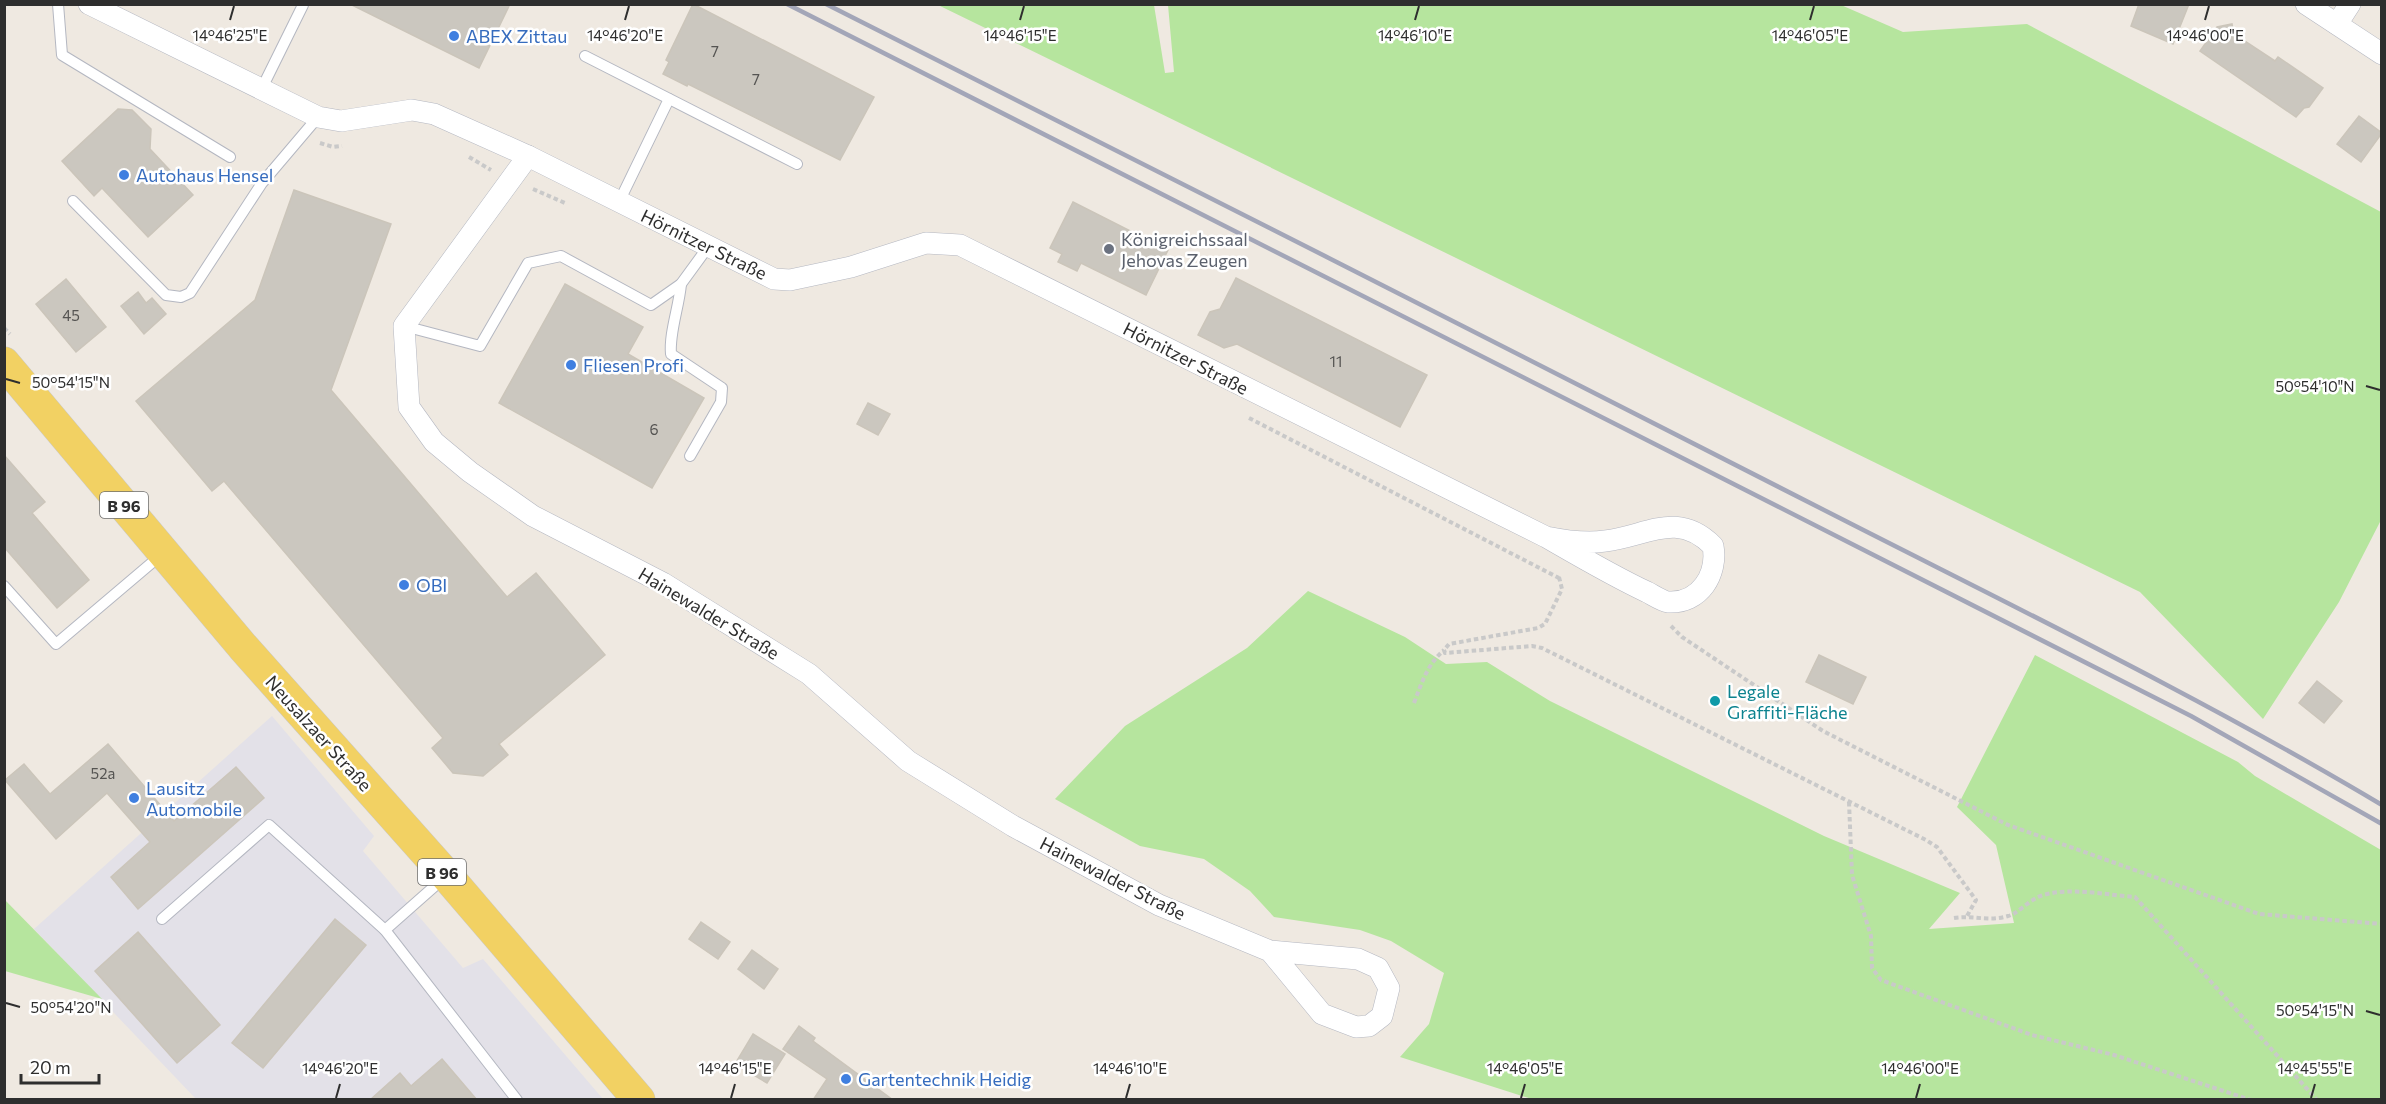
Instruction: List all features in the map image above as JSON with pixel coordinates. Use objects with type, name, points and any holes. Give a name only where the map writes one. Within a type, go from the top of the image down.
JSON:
[{"type":"main road","name":"Neusalzaer Straße","points":[[4,363],[243,646],[447,876],[639,1100]]},
{"type":"street","name":"Hörnitzer Straße","points":[[89,4],[318,117],[341,121],[412,110],[434,114],[528,156],[774,279],[790,280],[851,267],[926,243],[960,245],[1546,537],[1619,579],[1668,602],[1692,597],[1705,586],[1715,567],[1713,546],[1704,537],[1695,531],[1673,526],[1608,541],[1584,543],[1546,537]]},
{"type":"street","points":[[2307,4],[2382,54]]},
{"type":"street","points":[[2337,24],[2350,4]]},
{"type":"street","points":[[404,326],[528,156]]},
{"type":"street","name":"Hainewalder Straße","points":[[404,326],[409,407],[434,442],[470,472],[533,516],[663,583],[764,644],[809,674],[908,761],[1013,826],[1159,905],[1270,951],[1358,959],[1378,968],[1389,988],[1382,1016],[1369,1026],[1356,1027],[1322,1014],[1270,951]]},
{"type":"lane","points":[[58,4],[62,55],[230,157]]},
{"type":"lane","points":[[261,90],[303,5]]},
{"type":"lane","points":[[585,56],[797,164]]},
{"type":"lane","points":[[619,202],[669,99]]},
{"type":"lane","points":[[73,201],[166,296],[181,297],[190,292],[261,183],[318,117]]},
{"type":"lane","points":[[404,326],[480,346],[528,263],[561,256],[651,305],[681,284],[708,247]]},
{"type":"lane","points":[[681,284],[679,311],[670,343],[671,354],[722,388],[721,402],[690,456]]},
{"type":"lane","points":[[4,586],[56,644],[164,553]]},
{"type":"lane","points":[[162,919],[268,825],[385,930],[517,1100]]},
{"type":"lane","points":[[385,930],[447,876]]},
{"type":"path","points":[[1414,703],[1429,666],[1449,644],[1538,628],[1545,624],[1562,590],[1546,537]]},
{"type":"path","points":[[1667,622],[1682,637],[1823,731],[2008,825],[2259,914],[2382,924]]},
{"type":"path","points":[[1444,650],[1445,653],[1455,654],[1532,646],[1542,648],[1849,802],[1937,848],[1976,900],[1967,916]]},
{"type":"path","points":[[1849,802],[1852,875],[1871,936],[1872,968],[1881,980],[2032,1035],[2114,1055],[2251,1100]]},
{"type":"path","points":[[1954,918],[1967,916],[1986,920],[2011,916],[2030,900],[2061,893],[2135,897],[2317,1100]]},
{"type":"shaded area","points":[[272,716],[374,836],[363,851],[463,968],[483,959],[603,1099],[196,1099],[34,929]]},
{"type":"green space","points":[[938,5],[1154,5],[1165,73],[1174,72],[1168,5],[1841,5],[1903,32],[2027,24],[2381,212],[2381,520],[2339,602],[2263,719],[2140,592]]},
{"type":"green space","points":[[1308,591],[1405,637],[1446,664],[1487,662],[1550,701],[1824,836],[1960,893],[1929,929],[2014,923],[1996,845],[1957,807],[2035,655],[2238,762],[2255,776],[2381,850],[2381,1099],[1535,1100],[1400,1057],[1429,1024],[1444,973],[1391,941],[1360,930],[1274,917],[1250,891],[1204,859],[1140,846],[1055,799],[1125,726],[1247,648]]},
{"type":"green space","points":[[4,899],[102,999],[5,971]]},
{"type":"building","name":"ABEX Zittau","points":[[350,4],[510,4],[479,68]]},
{"type":"building","points":[[693,4],[874,97],[840,160],[688,84],[687,86],[663,74],[669,62],[666,60]]},
{"type":"building","points":[[2139,4],[2189,4],[2173,44],[2131,26]]},
{"type":"building","points":[[2232,24],[2234,34],[2275,61],[2278,57],[2323,88],[2309,107],[2304,108],[2296,117],[2200,51],[2217,27]]},
{"type":"building","name":"Autohaus Hensel","points":[[118,109],[132,110],[151,129],[150,149],[193,195],[148,237],[102,188],[94,196],[62,161]]},
{"type":"building","points":[[2359,116],[2382,133],[2361,162],[2337,144]]},
{"type":"building","name":"OBI","points":[[294,190],[391,224],[331,390],[507,597],[536,573],[605,655],[499,744],[508,755],[483,776],[453,773],[432,748],[443,738],[224,481],[212,491],[136,401],[255,300]]},
{"type":"building","name":"Königreichssaal Jehovas Zeugen","points":[[1073,202],[1168,250],[1146,295],[1081,263],[1077,271],[1058,262],[1062,254],[1050,248]]},
{"type":"building","points":[[1236,278],[1427,375],[1400,427],[1237,344],[1224,348],[1198,335],[1210,312],[1220,309]]},
{"type":"building","points":[[66,279],[106,327],[76,352],[36,304]]},
{"type":"building","points":[[565,284],[643,327],[628,354],[704,398],[652,488],[499,403]]},
{"type":"building","points":[[138,292],[146,303],[152,298],[166,314],[144,334],[121,306]]},
{"type":"building","points":[[868,403],[890,414],[878,435],[857,424]]},
{"type":"building","points":[[4,455],[45,502],[32,513],[89,580],[57,608],[4,547]]},
{"type":"building","points":[[1819,655],[1866,677],[1853,704],[1806,682]]},
{"type":"building","points":[[2317,681],[2342,701],[2324,723],[2299,703]]},
{"type":"building","points":[[108,744],[174,821],[236,767],[264,798],[138,909],[111,877],[150,842],[107,793],[56,839],[5,780],[24,764],[50,794]]},
{"type":"building","points":[[335,919],[366,945],[263,1068],[232,1043]]},
{"type":"building","points":[[701,922],[730,942],[718,959],[689,939]]},
{"type":"building","points":[[138,932],[220,1025],[177,1063],[95,971]]},
{"type":"building","points":[[752,950],[778,969],[764,989],[738,969]]},
{"type":"building","points":[[799,1026],[815,1038],[813,1041],[893,1100],[813,1100],[827,1079],[783,1049]]},
{"type":"building","points":[[753,1034],[785,1054],[767,1083],[735,1064]]},
{"type":"building","points":[[442,1059],[477,1100],[370,1100],[400,1073],[411,1086]]},
{"type":"railway","points":[[787,4],[2191,716],[2382,824]]},
{"type":"railway","points":[[826,4],[2105,652],[2314,765],[2382,805]]},
{"type":"place","name":"ABEX Zittau","points":[[454,36]]},
{"type":"place","name":"Autohaus Hensel","points":[[124,175]]},
{"type":"place","name":"Königreichssaal Jehovas Zeugen","points":[[1109,249]]},
{"type":"place","name":"Fliesen Profi","points":[[571,365]]},
{"type":"place","name":"OBI","points":[[404,585]]},
{"type":"place","name":"Legale Graffiti-Fläche","points":[[1715,701]]},
{"type":"place","name":"Lausitz Automobile","points":[[134,798]]},
{"type":"place","name":"Gartentechnik Heidig","points":[[846,1079]]}]
